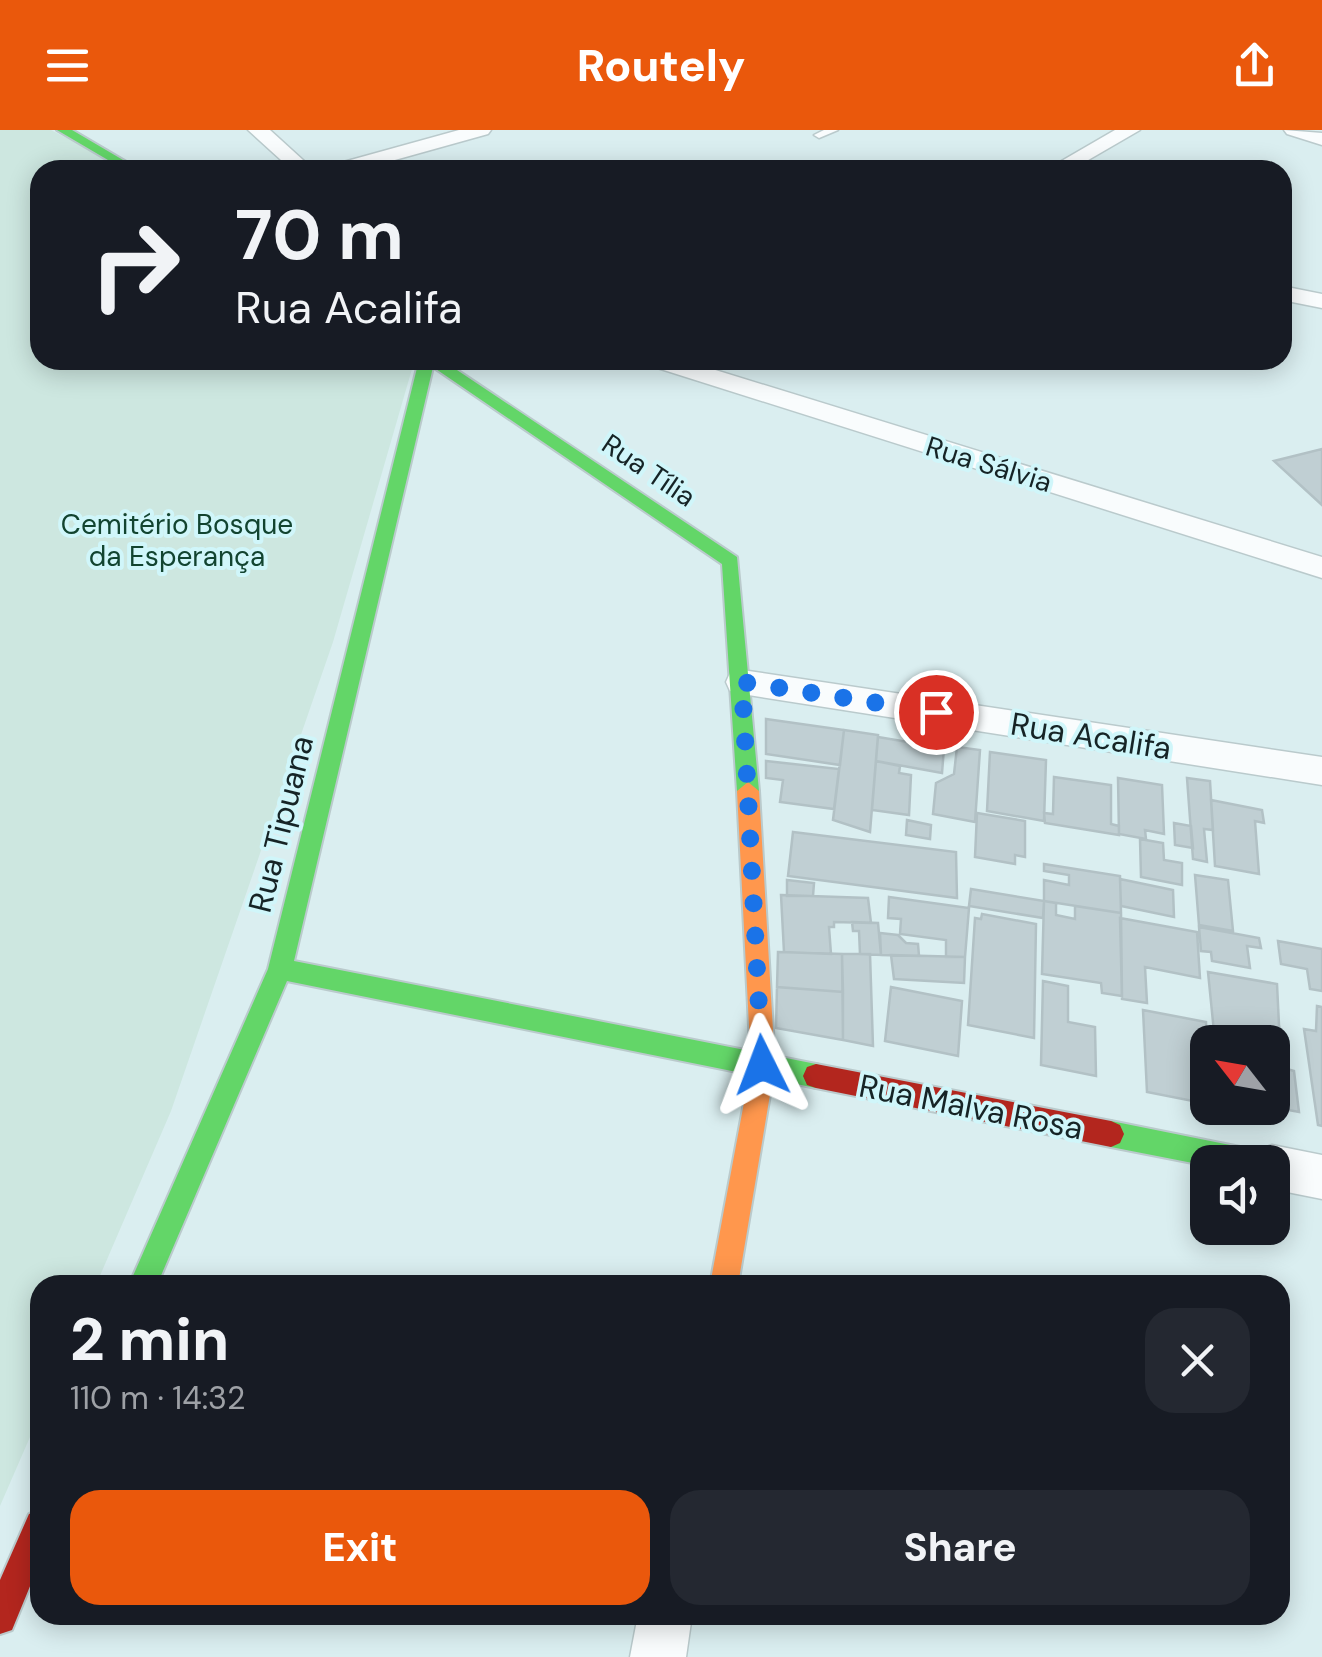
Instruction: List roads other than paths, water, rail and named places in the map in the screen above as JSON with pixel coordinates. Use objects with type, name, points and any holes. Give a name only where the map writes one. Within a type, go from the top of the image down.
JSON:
[{"type":"street","points":[[63,130],[116,160]]},
{"type":"street","points":[[258,130],[292,160]]},
{"type":"street","points":[[362,160],[426,136],[481,130]]},
{"type":"street","points":[[1066,160],[1082,145],[1130,130]]},
{"type":"street","points":[[1294,130],[1322,139]]},
{"type":"street","points":[[1292,295],[1322,301]]},
{"type":"street","name":"Rua Tipuana","points":[[148,1275],[280,969],[427,370]]},
{"type":"street","name":"Rua Tília","points":[[444,370],[732,562],[742,682]]},
{"type":"street","name":"Rua Sálvia","points":[[689,370],[1322,568]]},
{"type":"street","points":[[726,1275],[762,1065],[742,682]]},
{"type":"street","name":"Rua Acalifa","points":[[742,682],[1322,771]]},
{"type":"street","name":"Rua Malva Rosa","points":[[280,969],[1190,1150]]},
{"type":"street","points":[[1290,1171],[1322,1177]]},
{"type":"street","points":[[0,1618],[30,1548]]},
{"type":"street","points":[[658,1657],[663,1625]]},
{"type":"lane","points":[[819,135],[833,130]]},
{"type":"park label","name":"Cemitério Bosque da Esperança","points":[[177,540]]}]
